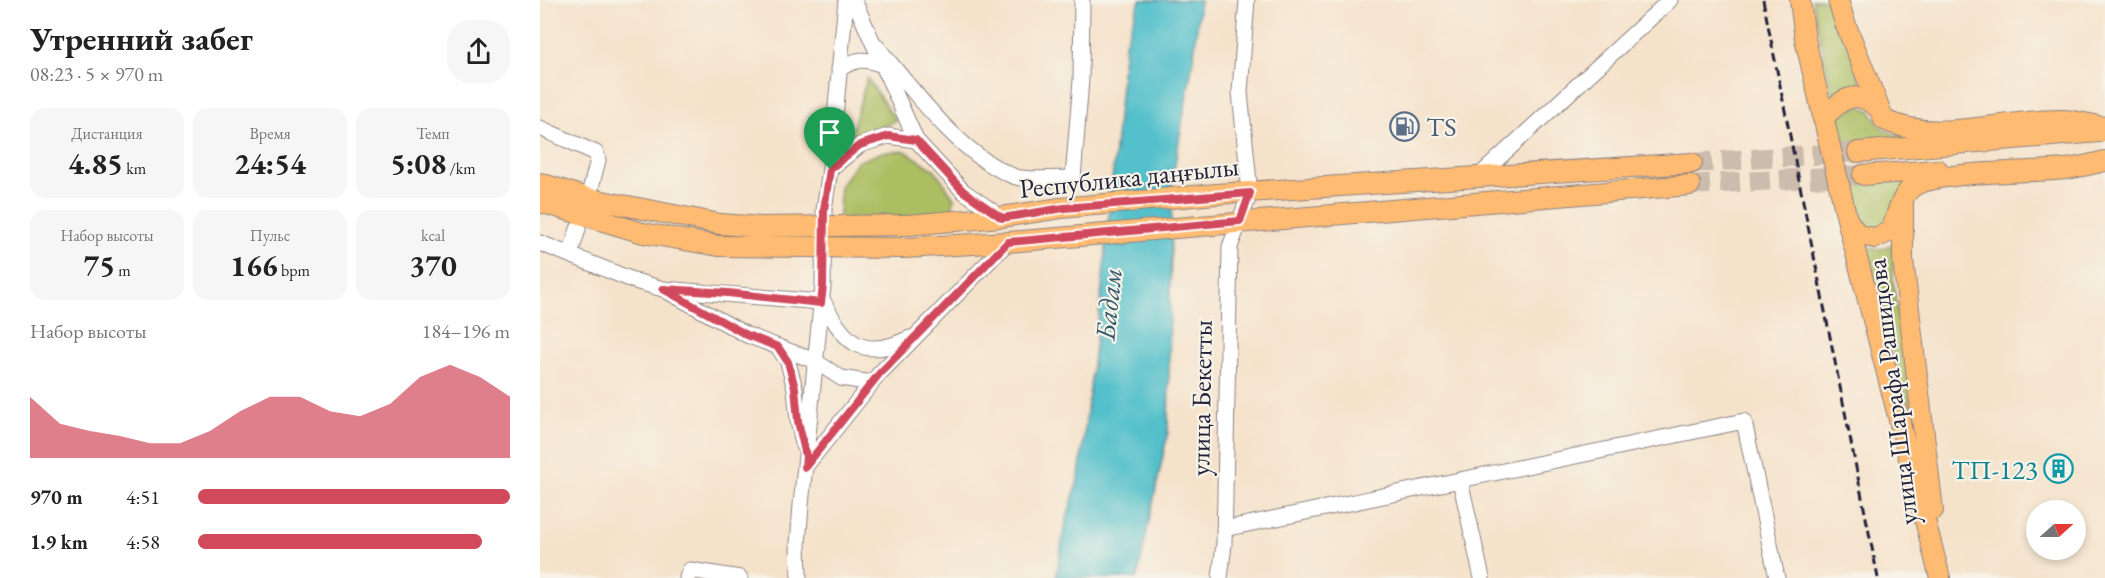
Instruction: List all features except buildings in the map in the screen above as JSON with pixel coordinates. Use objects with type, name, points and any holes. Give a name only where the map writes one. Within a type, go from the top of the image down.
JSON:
[{"type":"main road","name":"улица Шарафа Рашидова","points":[[1800,0],[1805,39],[1847,219],[1941,578]]},
{"type":"main road","points":[[1838,0],[1884,120],[1899,127],[1918,130],[2064,120],[2105,129]]},
{"type":"main road","points":[[1823,119],[1842,100],[1858,96],[1870,100],[1879,109]]},
{"type":"main road","points":[[1858,152],[2072,135],[2105,129]]},
{"type":"main road","points":[[1847,219],[1858,235],[1875,238],[1892,231],[1903,200],[1910,188],[1921,183],[1938,178],[2068,169],[2105,160]]},
{"type":"main road","points":[[1863,175],[2105,160]]},
{"type":"main road","name":"Республика даңғылы","points":[[540,183],[587,198],[720,224],[762,227],[907,225],[1002,218],[1064,208],[1243,193],[1692,163]]},
{"type":"main road","name":"Республика даңғылы","points":[[540,202],[643,233],[719,246],[904,249],[1690,185]]},
{"type":"main road","name":"улица Шарафа Рашидова","points":[[1903,200],[1903,260],[1941,578]]},
{"type":"street","points":[[799,578],[798,544],[821,300],[824,210],[846,0]]},
{"type":"street","points":[[854,0],[916,140],[963,191],[1002,218]]},
{"type":"street","points":[[873,42],[943,126],[981,157],[1014,177],[1073,178],[1081,80],[1082,0]]},
{"type":"street","points":[[1243,193],[1240,93],[1247,0]]},
{"type":"street","points":[[1477,178],[1670,0]]},
{"type":"street","points":[[839,69],[853,61],[868,60],[883,65]]},
{"type":"street","points":[[540,128],[596,153],[598,160],[591,188]]},
{"type":"street","points":[[830,169],[860,145],[888,136],[916,140]]},
{"type":"street","points":[[960,221],[963,191]]},
{"type":"street","name":"улица Бекетты","points":[[1220,578],[1224,529],[1230,247],[1243,193]]},
{"type":"street","points":[[570,255],[578,229]]},
{"type":"street","points":[[805,461],[872,383],[1008,242]]},
{"type":"street","points":[[540,243],[663,289],[747,335],[815,362],[842,378],[872,383]]},
{"type":"street","points":[[663,289],[821,300]]},
{"type":"street","points":[[721,320],[721,308],[728,293]]},
{"type":"street","points":[[821,300],[837,328],[853,343],[873,350],[898,344],[918,334]]},
{"type":"street","points":[[778,347],[788,362],[795,388],[805,461]]},
{"type":"street","points":[[1224,529],[1744,421],[1777,578]]},
{"type":"street","points":[[1460,480],[1482,578]]},
{"type":"street","points":[[687,578],[690,570],[740,578]]},
{"type":"green space","points":[[1812,0],[1834,0],[1862,86],[1847,87],[1832,94]]},
{"type":"green space","points":[[867,78],[896,121],[849,141]]},
{"type":"green space","points":[[1859,106],[1870,110],[1885,130],[1909,138],[1842,143],[1837,123],[1841,115]]},
{"type":"green space","points":[[905,151],[935,170],[954,198],[952,211],[942,218],[839,219],[840,186],[857,162],[883,152]]},
{"type":"green space","points":[[1929,172],[1886,224],[1874,229],[1862,225],[1855,211],[1849,179]]},
{"type":"green space","points":[[1893,244],[1893,281],[1917,446],[1864,247],[1880,249]]},
{"type":"water","name":"Бадам","points":[[1140,0],[1200,0],[1194,55],[1172,181],[1168,432],[1137,578],[1056,578],[1064,530],[1079,476],[1101,298],[1125,43]]},
{"type":"tunnel","points":[[1692,163],[1858,152]]},
{"type":"tunnel","points":[[1690,185],[1863,175]]},
{"type":"railway","points":[[1763,0],[1878,578]]},
{"type":"place","name":"TS","points":[[1405,126]]},
{"type":"place","name":"ТП-123","points":[[2059,469]]},
{"type":"route","points":[[888,136],[916,140],[963,191],[1002,218],[1064,208],[1237,192],[1250,193],[1240,221],[1008,242],[879,374],[805,467],[806,456],[798,421],[795,388],[788,362],[778,347],[747,335],[663,289],[821,303],[824,210],[830,169],[860,145],[888,136]]}]
